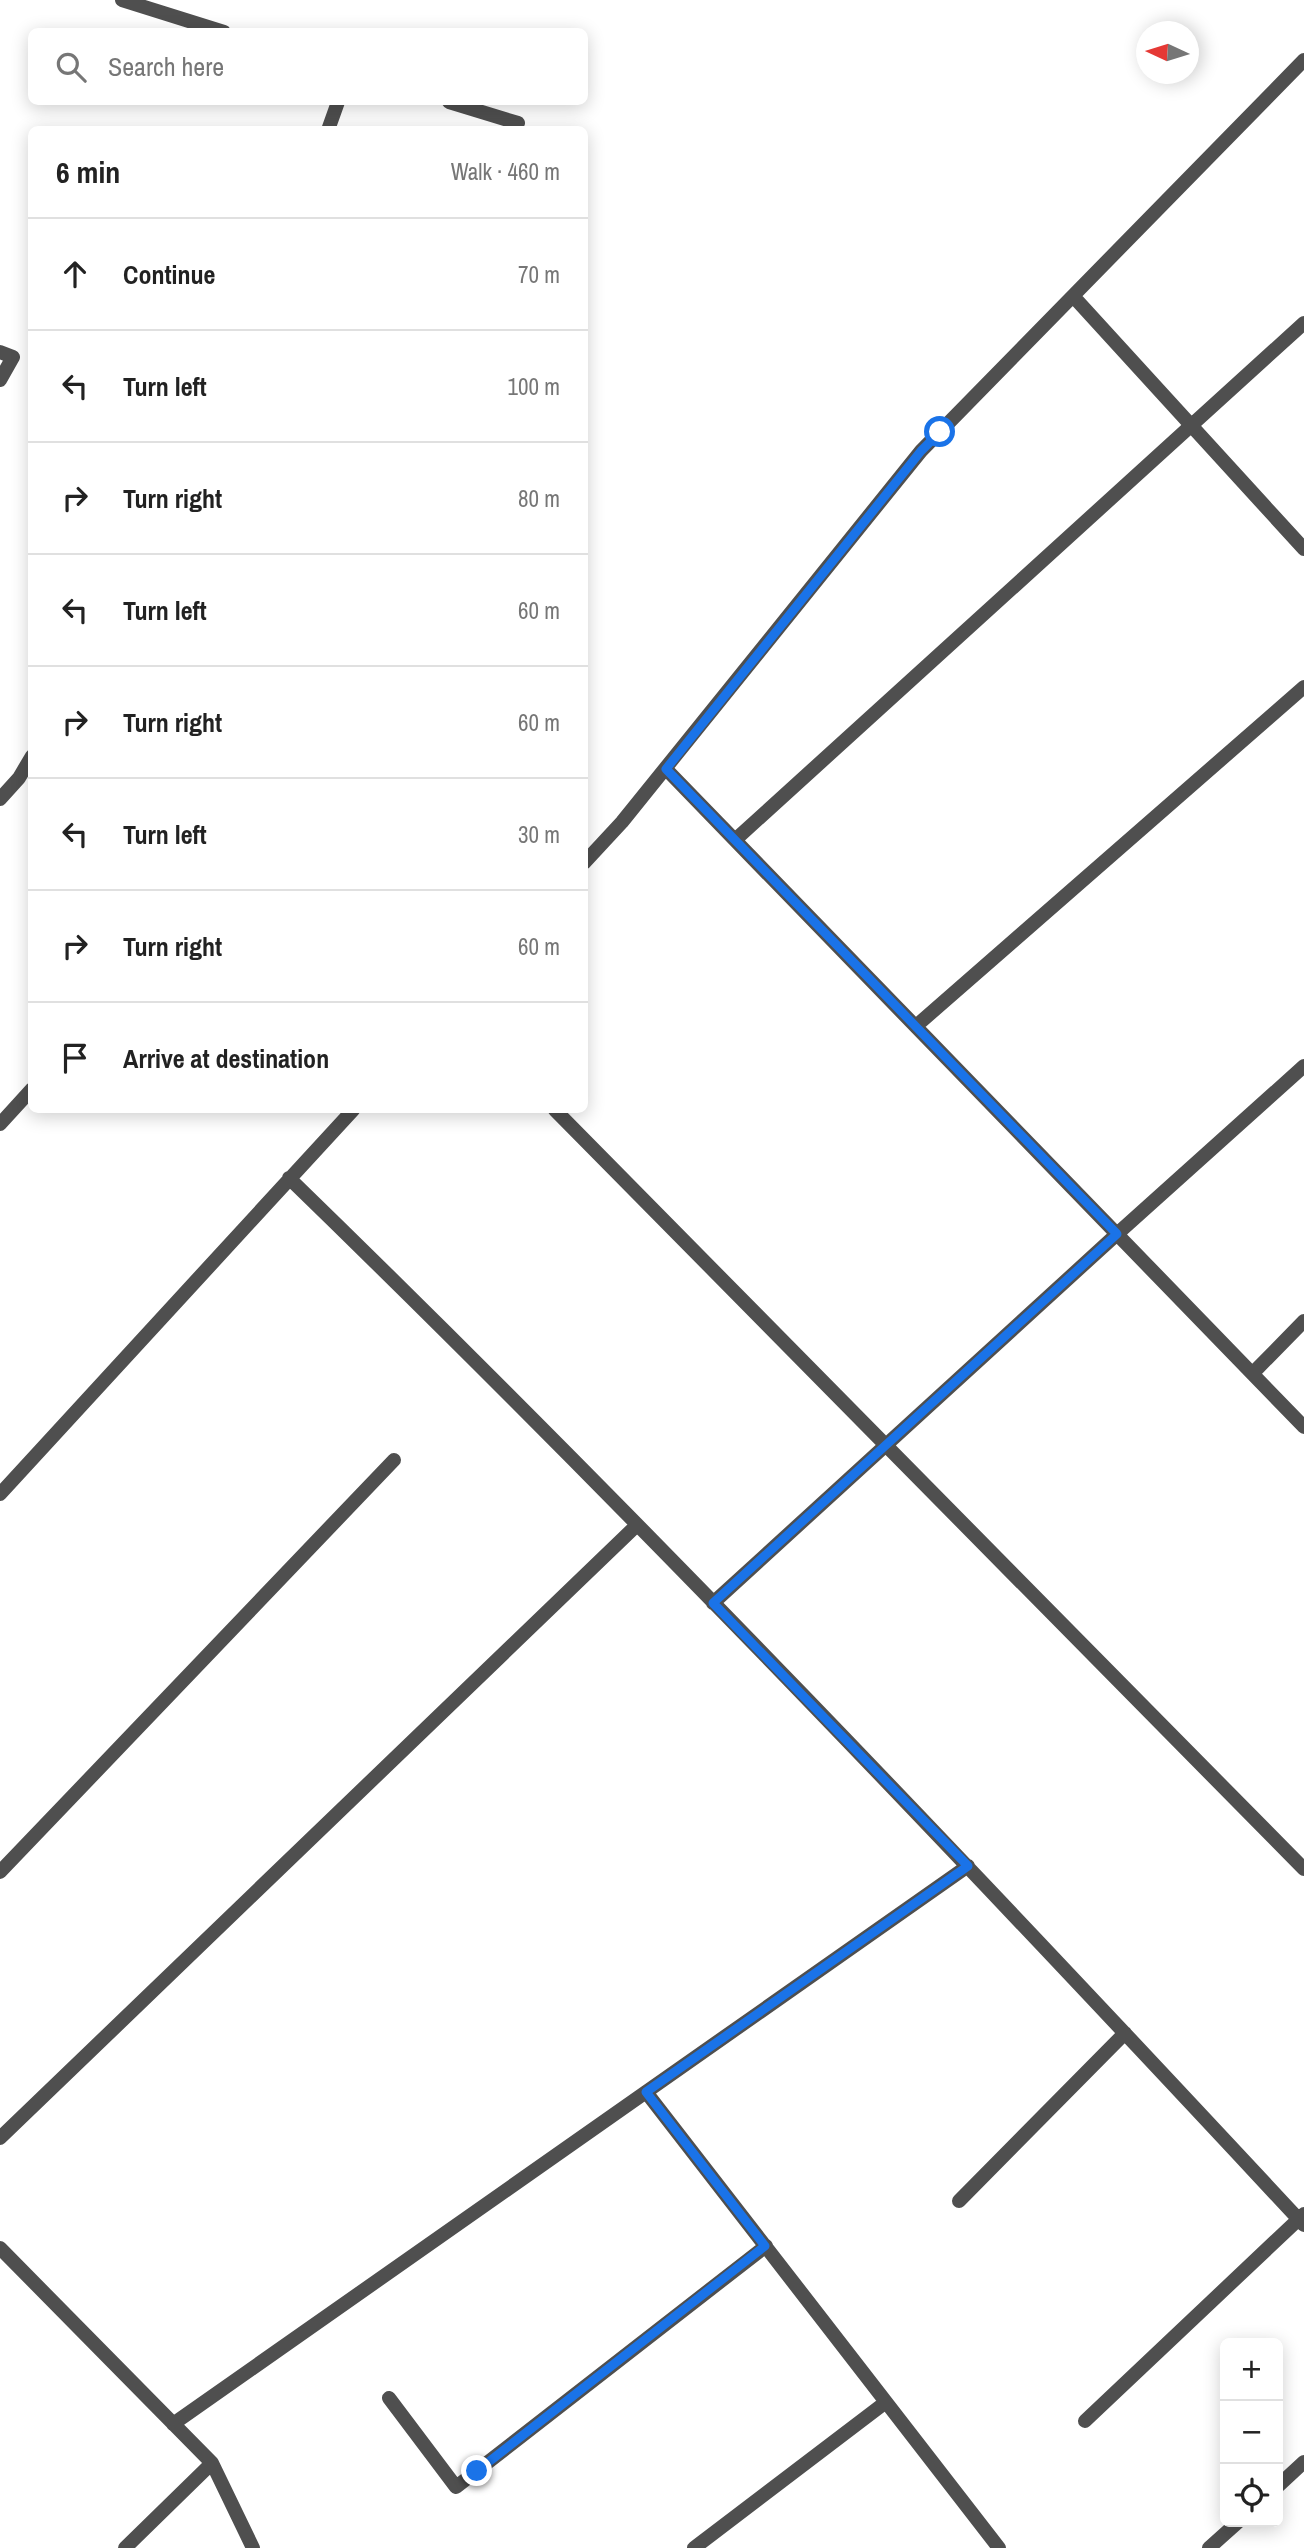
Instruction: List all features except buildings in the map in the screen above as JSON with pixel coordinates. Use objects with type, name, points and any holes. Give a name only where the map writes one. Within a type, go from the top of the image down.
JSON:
[{"type":"street","points":[[122,0],[211,28]]},
{"type":"street","points":[[588,859],[666,769],[921,451],[1304,60]]},
{"type":"street","points":[[329,126],[337,105]]},
{"type":"street","points":[[459,105],[518,123]]},
{"type":"street","points":[[1073,296],[1304,549]]},
{"type":"street","points":[[735,840],[1304,323]]},
{"type":"street","points":[[0,352],[13,357],[0,380]]},
{"type":"street","points":[[916,1026],[1304,687]]},
{"type":"street","points":[[0,799],[19,778],[28,763]]},
{"type":"street","points":[[666,769],[1304,1426]]},
{"type":"street","points":[[713,1603],[1304,1066]]},
{"type":"street","points":[[0,1124],[28,1093]]},
{"type":"street","points":[[0,1494],[350,1113]]},
{"type":"street","points":[[558,1113],[1304,1869]]},
{"type":"street","points":[[289,1178],[480,1364],[713,1603],[968,1866],[1302,2220],[1085,2421]]},
{"type":"street","points":[[1253,1373],[1304,1321]]},
{"type":"street","points":[[0,1872],[394,1460]]},
{"type":"street","points":[[0,2138],[637,1525]]},
{"type":"street","points":[[173,2424],[968,1866]]},
{"type":"street","points":[[960,2201],[1125,2033]]},
{"type":"street","points":[[646,2092],[999,2548]]},
{"type":"street","points":[[388,2398],[456,2487],[765,2246]]},
{"type":"street","points":[[0,2248],[212,2463],[253,2548]]},
{"type":"street","points":[[694,2548],[886,2402]]},
{"type":"street","points":[[1283,2481],[1304,2462]]},
{"type":"street","points":[[125,2548],[212,2463]]},
{"type":"street","points":[[1209,2548],[1232,2527]]},
{"type":"route","points":[[477,2471],[765,2246],[646,2092],[968,1866],[713,1603],[1117,1234],[666,769],[921,451],[940,432]]}]
